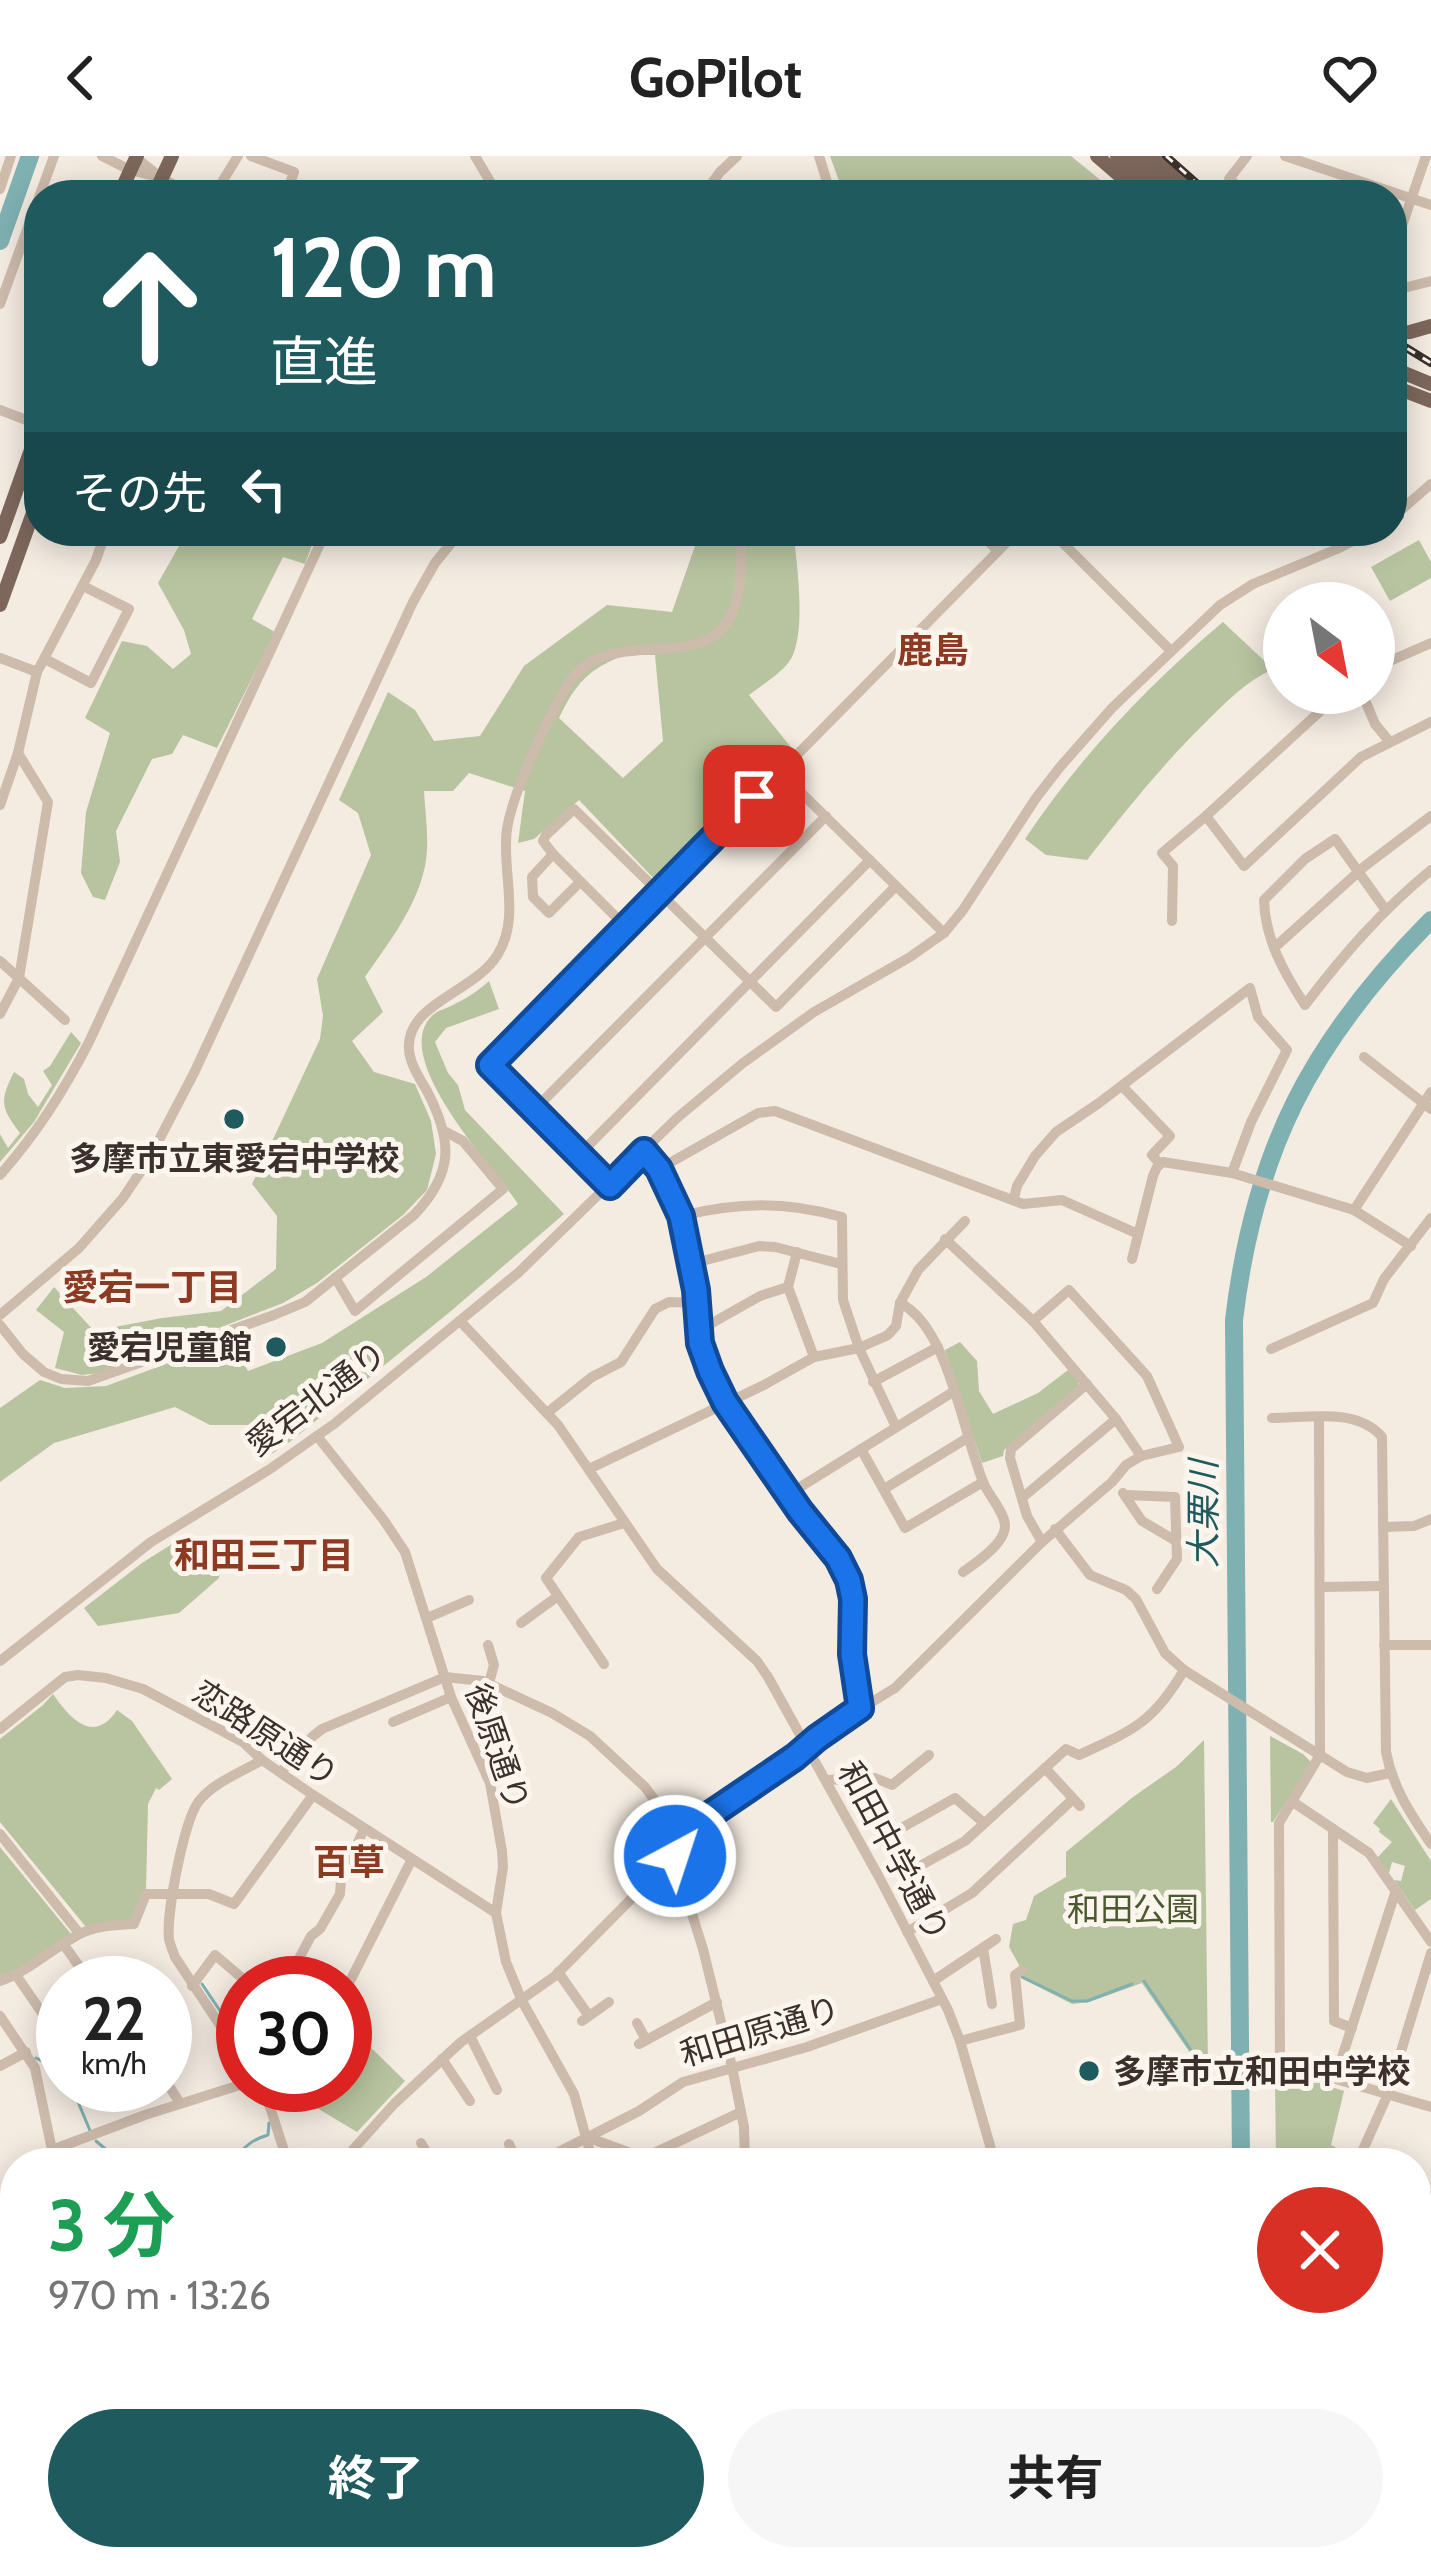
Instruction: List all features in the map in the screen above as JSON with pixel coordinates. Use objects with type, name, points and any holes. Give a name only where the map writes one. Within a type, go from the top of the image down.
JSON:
[{"type":"main road","points":[[161,178],[172,156]]},
{"type":"main road","points":[[1096,156],[1124,180]]},
{"type":"main road","points":[[1117,156],[1143,180]]},
{"type":"main road","points":[[1134,156],[1160,180]]},
{"type":"main road","points":[[1151,156],[1177,180]]},
{"type":"main road","points":[[0,538],[24,469]]},
{"type":"main road","points":[[0,605],[24,538]]},
{"type":"street","points":[[0,189],[11,156]]},
{"type":"street","points":[[102,156],[134,160],[165,180]]},
{"type":"street","points":[[251,156],[294,172],[291,180]]},
{"type":"street","points":[[714,180],[737,156]]},
{"type":"street","points":[[1230,180],[1247,156]]},
{"type":"street","points":[[1285,156],[1356,180]]},
{"type":"street","points":[[1328,170],[1333,156]]},
{"type":"street","points":[[1407,212],[1426,156]]},
{"type":"street","points":[[1407,196],[1431,205]]},
{"type":"street","points":[[0,304],[24,238]]},
{"type":"street","points":[[0,805],[38,672],[100,546]]},
{"type":"street","points":[[0,1175],[35,1135],[89,1042],[319,546]]},
{"type":"street","points":[[0,1316],[79,1248],[123,1198],[149,1159],[194,1073],[413,602],[448,546]]},
{"type":"street","points":[[0,1325],[44,1372],[88,1382],[289,1310],[336,1279],[430,1198],[444,1167],[446,1148],[438,1113],[409,1051],[411,1033],[427,1009],[488,969],[503,945],[509,912],[506,845],[513,801],[559,700],[572,679],[604,655],[686,646],[718,632],[734,608],[740,546]]},
{"type":"street","points":[[993,546],[998,551]]},
{"type":"street","points":[[610,1186],[490,1065],[1003,546]]},
{"type":"street","points":[[1066,546],[1171,651]]},
{"type":"street","points":[[780,772],[944,933],[1036,798],[1112,708],[1220,604],[1253,584],[1343,546]]},
{"type":"street","points":[[45,658],[91,683],[128,609],[83,586]]},
{"type":"street","points":[[1395,659],[1431,643]]},
{"type":"street","points":[[0,658],[38,672]]},
{"type":"street","points":[[1172,921],[1173,866],[1162,853],[1317,714]]},
{"type":"street","points":[[1371,714],[1389,741]]},
{"type":"street","points":[[1206,816],[1244,866],[1361,757],[1431,722]]},
{"type":"street","points":[[0,1014],[20,978],[49,802],[18,753]]},
{"type":"street","points":[[625,926],[543,841],[574,809],[776,1007],[896,886]]},
{"type":"street","points":[[533,1111],[826,816]]},
{"type":"street","points":[[1274,948],[1358,872],[1431,817]]},
{"type":"street","points":[[1385,909],[1335,839],[1305,859],[1264,900],[1264,924],[1305,1005],[1385,909],[1431,870]]},
{"type":"street","points":[[553,854],[532,877],[533,897],[549,913],[580,882]]},
{"type":"street","points":[[578,1156],[869,860]]},
{"type":"street","name":"愛宕北通り","points":[[0,1661],[151,1542],[317,1436],[460,1321],[541,1253],[695,1102],[768,1043],[944,933]]},
{"type":"street","points":[[0,961],[65,1020]]},
{"type":"street","points":[[1014,1198],[1035,1156],[1056,1132],[1250,988],[1258,1017],[1287,1050],[1251,1122],[1233,1174]]},
{"type":"street","points":[[1354,1210],[1428,1101],[1364,1057]]},
{"type":"street","points":[[1122,1086],[1170,1136],[1152,1155],[1160,1164]]},
{"type":"street","points":[[659,1169],[758,1113],[775,1111],[1023,1204],[1062,1200],[1138,1234]]},
{"type":"street","points":[[336,1279],[355,1311],[503,1189],[463,1141],[444,1131]]},
{"type":"street","points":[[644,1151],[659,1169],[681,1216],[692,1264],[698,1331],[725,1402],[849,1580],[860,1708]]},
{"type":"street","points":[[1132,1259],[1153,1176],[1163,1162],[1233,1174],[1354,1210],[1411,1246]]},
{"type":"street","points":[[681,1216],[764,1203],[842,1217],[843,1300],[873,1382],[896,1427]]},
{"type":"street","points":[[1271,1348],[1373,1303],[1384,1279],[1431,1218]]},
{"type":"street","points":[[589,1469],[814,1357],[859,1348],[888,1335],[918,1270],[965,1221]]},
{"type":"street","points":[[944,1239],[1033,1322],[1116,1419],[1141,1456]]},
{"type":"street","points":[[692,1264],[758,1246],[841,1264]]},
{"type":"street","points":[[797,1252],[788,1287],[814,1357]]},
{"type":"street","points":[[698,1331],[760,1296],[788,1287]]},
{"type":"street","points":[[744,2148],[741,2112],[717,2002],[676,1863],[674,1848],[680,1835],[895,1688],[1126,1465],[1141,1456],[1179,1447],[1147,1376],[1070,1290],[1033,1322]]},
{"type":"street","points":[[547,1413],[592,1377],[621,1362],[655,1309],[669,1302],[697,1304]]},
{"type":"street","points":[[900,1303],[914,1310],[943,1354],[983,1482],[1006,1528],[980,1560],[963,1572]]},
{"type":"street","name":"和田中学通り","points":[[460,1321],[547,1413],[668,1581],[757,1660],[942,1999],[960,2041],[991,2148]]},
{"type":"street","points":[[873,1382],[938,1347]]},
{"type":"street","points":[[1042,1542],[1022,1498],[1011,1449],[1087,1384]]},
{"type":"street","points":[[789,1494],[953,1392]]},
{"type":"street","points":[[1272,1418],[1346,1417],[1379,1433],[1383,1444],[1383,1718],[1390,1773],[1400,1797],[1426,1825],[1431,1844]]},
{"type":"street","points":[[1319,1418],[1320,1756],[1280,1823],[1280,2066],[1431,2108]]},
{"type":"street","points":[[1022,1498],[1116,1419]]},
{"type":"street","name":"後原通り","points":[[317,1436],[405,1552],[451,1697],[492,1792],[503,1867],[496,1913],[506,1962],[522,2001],[569,2083],[589,2148]]},
{"type":"street","points":[[884,1489],[969,1437]]},
{"type":"street","points":[[861,1449],[905,1528],[983,1482]]},
{"type":"street","points":[[1112,1481],[1142,1522],[1176,1541]]},
{"type":"street","points":[[1125,1496],[1175,1497],[1177,1559],[1157,1589]]},
{"type":"street","points":[[1383,1527],[1414,1526],[1431,1519]]},
{"type":"street","points":[[604,1664],[546,1578],[579,1537],[624,1523]]},
{"type":"street","points":[[1055,1529],[1090,1575],[1126,1590],[1136,1600],[1165,1654],[1184,1670],[1359,1777],[1390,1773]]},
{"type":"street","points":[[972,1548],[980,1560]]},
{"type":"street","points":[[1320,1587],[1383,1586]]},
{"type":"street","points":[[521,1623],[558,1596]]},
{"type":"street","points":[[427,1618],[470,1600]]},
{"type":"street","points":[[488,1645],[494,1665],[489,1683]]},
{"type":"street","points":[[1384,1645],[1431,1645]]},
{"type":"street","points":[[909,1872],[965,1841],[1066,1749],[1079,1755],[1142,1724],[1165,1701],[1184,1670]]},
{"type":"street","name":"恋路原通り","points":[[0,1729],[65,1677],[92,1676],[143,1689],[243,1742],[313,1795],[496,1913]]},
{"type":"street","points":[[281,1772],[322,1730],[445,1677],[489,1683],[590,1736],[645,1786],[680,1835]]},
{"type":"street","points":[[393,1722],[451,1697]]},
{"type":"street","points":[[826,1780],[875,1778],[892,1785],[928,1755]]},
{"type":"street","points":[[175,1956],[169,1939],[187,1824],[198,1802],[216,1786],[262,1760]]},
{"type":"street","points":[[907,1932],[972,1893],[1076,1803],[1045,1768]]},
{"type":"street","points":[[861,1778],[934,1917]]},
{"type":"street","points":[[0,1981],[80,1933],[134,1924],[146,1894],[209,1894],[234,1904],[313,1795]]},
{"type":"street","points":[[889,1835],[955,1798],[984,1823]]},
{"type":"street","points":[[1292,1802],[1369,1853],[1431,1942]]},
{"type":"street","points":[[300,1956],[340,1894],[341,1880],[364,1828]]},
{"type":"street","points":[[1333,1829],[1334,2021],[1352,2027]]},
{"type":"street","points":[[0,1834],[80,1933]]},
{"type":"street","points":[[363,1956],[412,1859]]},
{"type":"street","points":[[354,2148],[442,2059],[558,1972],[637,1893],[676,1863]]},
{"type":"street","points":[[1335,2078],[1396,1890]]},
{"type":"street","points":[[933,1981],[996,1939]]},
{"type":"street","points":[[64,1945],[72,1956]]},
{"type":"street","points":[[982,1948],[992,2004]]},
{"type":"street","points":[[1364,2148],[1388,2094],[1431,1953]]},
{"type":"street","points":[[216,1956],[192,1986],[216,2021]]},
{"type":"street","points":[[960,2041],[1020,2025],[1015,1975],[1022,1970]]},
{"type":"street","points":[[558,1972],[586,2018],[608,2002]]},
{"type":"street","points":[[16,1975],[36,2004]]},
{"type":"street","name":"和田原通り","points":[[567,2148],[639,2111],[671,2087],[807,2048],[942,1999]]},
{"type":"street","points":[[637,2024],[642,2042],[717,2002]]},
{"type":"street","points":[[0,2016],[35,2068],[52,2148]]},
{"type":"street","points":[[470,2036],[495,2081]]},
{"type":"street","points":[[0,2066],[26,2052]]},
{"type":"street","points":[[442,2059],[470,2101]]},
{"type":"street","points":[[57,2148],[155,2112]]},
{"type":"street","points":[[272,2112],[283,2148]]},
{"type":"street","points":[[665,2148],[741,2112]]},
{"type":"street","points":[[587,2138],[616,2148]]},
{"type":"street","points":[[421,2143],[424,2148]]},
{"type":"street","points":[[509,2144],[511,2148]]},
{"type":"green space","points":[[830,156],[1071,156],[1100,180],[839,180]]},
{"type":"green space","points":[[1419,540],[1431,562],[1431,578],[1395,598],[1395,582],[1379,582],[1371,567]]},
{"type":"green space","points":[[179,546],[312,546],[305,564],[283,557],[252,619],[275,632],[217,748],[183,735],[172,754],[152,759],[116,831],[120,862],[105,900],[93,897],[81,873],[86,812],[110,733],[85,718],[122,641],[147,646],[173,669],[191,654],[184,630],[158,583]]},
{"type":"green space","points":[[695,546],[794,546],[799,595],[796,644],[784,667],[749,695],[794,751],[659,884],[579,800],[534,839],[518,843],[525,791],[469,773],[453,791],[424,791],[425,867],[405,917],[365,977],[383,1012],[352,1041],[374,1072],[415,1084],[431,1121],[436,1154],[427,1190],[317,1283],[283,1303],[106,1372],[82,1375],[55,1368],[64,1332],[36,1310],[54,1287],[94,1331],[221,1311],[276,1269],[277,1216],[252,1184],[320,1039],[323,1016],[317,979],[371,855],[358,813],[339,800],[388,692],[415,710],[434,741],[480,736],[524,666],[607,605],[672,612]],"holes":[[[625,655],[655,655],[663,741],[623,778],[559,718],[578,686],[601,666]]]},
{"type":"green space","points":[[1223,622],[1263,660],[1263,675],[1237,692],[1190,738],[1087,860],[1046,855],[1025,839],[1068,780],[1168,671]]},
{"type":"green space","points":[[489,981],[499,1009],[446,1028],[435,1042],[458,1085],[465,1110],[564,1214],[451,1311],[264,1459],[250,1425],[210,1425],[175,1407],[54,1443],[0,1482],[0,1408],[40,1380],[65,1388],[106,1386],[231,1340],[248,1371],[322,1343],[426,1277],[518,1204],[449,1111],[423,1056],[423,1032],[434,1014]]},
{"type":"green space","points":[[71,1032],[81,1043],[34,1122],[0,1162],[0,1134],[8,1148],[20,1133],[4,1103],[14,1072],[24,1079],[38,1107],[52,1085],[43,1071]]},
{"type":"green space","points":[[960,1342],[977,1361],[979,1391],[993,1414],[1038,1393],[1068,1370],[1078,1386],[1004,1450],[1003,1456],[982,1463],[945,1350]]},
{"type":"green space","points":[[188,1534],[219,1578],[179,1613],[98,1626],[84,1608]]},
{"type":"green space","points":[[53,1694],[75,1719],[91,1727],[100,1726],[117,1710],[132,1721],[172,1779],[156,1788],[148,1804],[146,1890],[130,1921],[86,1927],[0,1822],[0,1739]]},
{"type":"green space","points":[[1270,1736],[1312,1763],[1273,1822],[1271,1822]]},
{"type":"green space","name":"和田公園","points":[[1204,1740],[1208,2069],[1199,2066],[1142,1983],[1072,2004],[1021,1978],[1022,1970],[1009,1947],[1013,1924],[1026,1920],[1034,1896],[1066,1877],[1066,1852]]},
{"type":"green space","points":[[1391,1799],[1431,1861],[1431,1899],[1415,1910],[1394,1880],[1401,1881],[1405,1866],[1392,1862],[1389,1873],[1377,1858],[1392,1842],[1373,1823]]},
{"type":"green space","points":[[0,1847],[71,1934],[25,1966],[0,1976]]},
{"type":"green space","points":[[372,2049],[405,2081],[357,2132],[324,2112],[372,2112]]},
{"type":"green space","points":[[1304,2078],[1344,2091],[1331,2145],[1337,2148],[1276,2148],[1275,2079]]},
{"type":"waterway","points":[[0,241],[30,156]]},
{"type":"waterway","name":"大栗川","points":[[1241,2148],[1234,1320],[1243,1259],[1273,1151],[1321,1055],[1352,1010],[1431,920]]},
{"type":"waterway","points":[[1022,1977],[1072,2001],[1087,2001],[1132,1984]]},
{"type":"waterway","points":[[1144,1981],[1201,2065]]},
{"type":"waterway","points":[[202,1984],[216,2005]]},
{"type":"waterway","points":[[82,2112],[91,2133]]},
{"type":"waterway","points":[[245,2148],[268,2135],[269,2123]]},
{"type":"waterway","points":[[96,2141],[104,2148]]},
{"type":"railway","points":[[1166,156],[1193,180]]},
{"type":"railway","points":[[1407,348],[1431,363]]},
{"type":"place","name":"多摩市立東愛宕中学校","points":[[234,1119]]},
{"type":"place","name":"愛宕児童館","points":[[276,1347]]},
{"type":"place","name":"多摩市立和田中学校","points":[[1089,2071]]},
{"type":"district","name":"鹿島","points":[[933,650]]},
{"type":"district","name":"愛宕一丁目","points":[[152,1287]]},
{"type":"district","name":"和田三丁目","points":[[264,1555]]},
{"type":"district","name":"百草","points":[[349,1862]]},
{"type":"route","points":[[675,1856],[680,1835],[860,1708],[852,1654],[852,1589],[838,1558],[725,1402],[710,1371],[700,1343],[696,1290],[681,1216],[659,1169],[644,1151],[610,1186],[490,1065],[754,796]]}]
